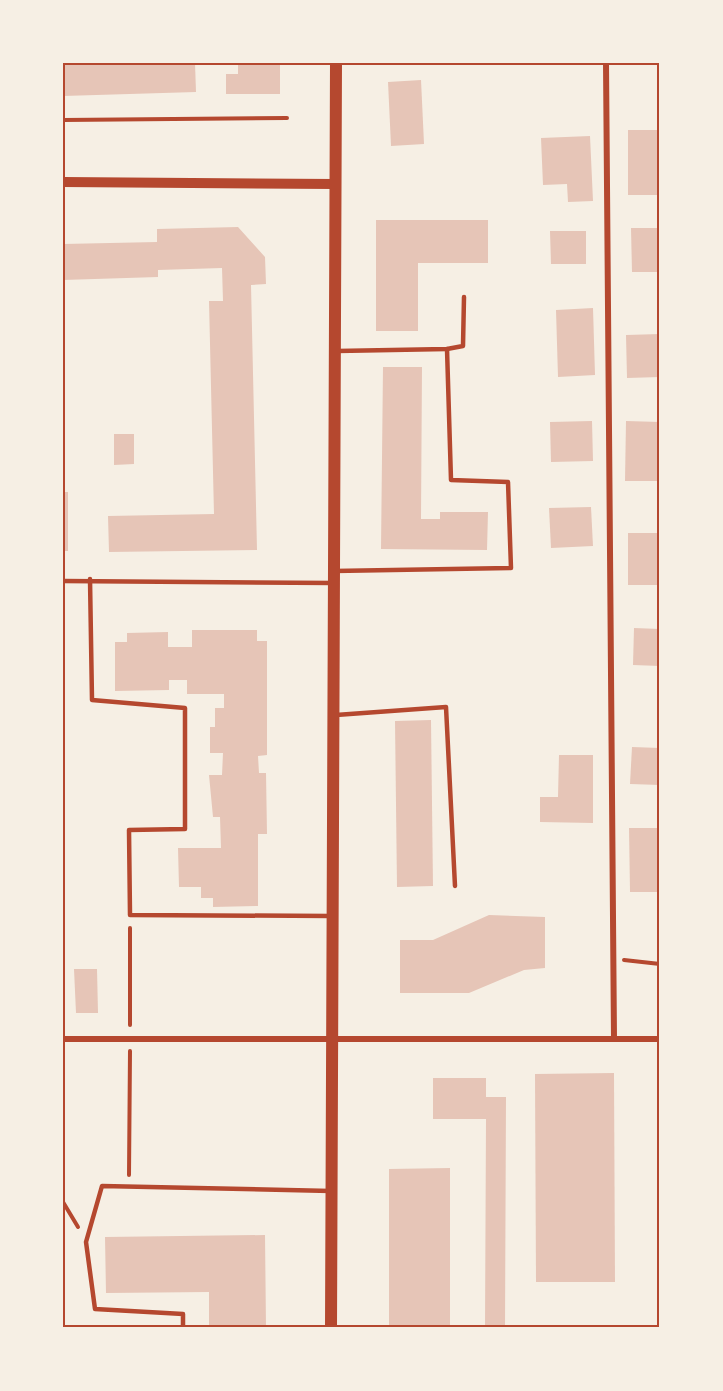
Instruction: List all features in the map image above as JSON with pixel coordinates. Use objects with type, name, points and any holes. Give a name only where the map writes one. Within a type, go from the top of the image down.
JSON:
[{"type":"main road","points":[[331,1328],[336,63]]},
{"type":"street","points":[[606,63],[614,1039]]},
{"type":"street","points":[[63,182],[335,184]]},
{"type":"street","points":[[63,1039],[660,1039]]},
{"type":"lane","points":[[334,351],[447,350],[463,346],[464,297]]},
{"type":"lane","points":[[63,580],[334,577],[511,568],[508,482],[451,480],[447,350]]},
{"type":"lane","points":[[90,579],[92,700],[185,708],[186,829],[129,830],[130,915],[333,916]]},
{"type":"lane","points":[[333,716],[446,707],[455,886]]},
{"type":"lane","points":[[183,1328],[183,1314],[95,1309],[86,1242],[102,1186],[332,1191]]},
{"type":"path","points":[[63,120],[287,118]]},
{"type":"path","points":[[615,958],[660,963]]},
{"type":"path","points":[[63,1202],[86,1242]]},
{"type":"building","points":[[63,63],[195,63],[196,92],[63,96]]},
{"type":"building","points":[[238,63],[280,63],[280,94],[226,94],[226,74],[238,74]]},
{"type":"building","points":[[421,80],[424,144],[391,146],[388,82]]},
{"type":"building","points":[[628,130],[660,130],[660,195],[628,195]]},
{"type":"building","points":[[590,136],[593,201],[568,202],[567,184],[543,185],[541,138]]},
{"type":"building","points":[[376,220],[488,220],[488,263],[418,263],[418,331],[376,331]]},
{"type":"building","points":[[238,227],[265,257],[266,284],[251,285],[257,550],[109,552],[108,516],[214,514],[209,301],[223,301],[222,268],[158,270],[158,277],[63,280],[63,244],[157,242],[157,229]]},
{"type":"building","points":[[631,228],[660,228],[660,272],[632,272]]},
{"type":"building","points":[[550,231],[586,231],[586,264],[551,264]]},
{"type":"building","points":[[593,308],[595,375],[558,377],[556,310]]},
{"type":"building","points":[[660,334],[660,377],[627,378],[626,335]]},
{"type":"building","points":[[383,367],[422,367],[421,519],[440,519],[440,512],[488,512],[487,550],[381,549]]},
{"type":"building","points":[[592,421],[593,461],[551,462],[550,422]]},
{"type":"building","points":[[626,421],[660,422],[660,481],[625,481]]},
{"type":"building","points":[[114,434],[134,434],[134,464],[114,465]]},
{"type":"building","points":[[63,492],[68,492],[68,551],[63,551]]},
{"type":"building","points":[[591,507],[593,546],[551,548],[549,508]]},
{"type":"building","points":[[628,533],[660,533],[660,585],[628,585]]},
{"type":"building","points":[[634,628],[660,629],[660,666],[633,665]]},
{"type":"building","points":[[192,630],[257,630],[257,641],[267,641],[267,755],[258,756],[259,773],[266,773],[267,834],[258,834],[258,906],[213,907],[213,898],[201,898],[201,887],[179,887],[178,848],[221,848],[220,817],[213,817],[209,775],[222,775],[223,753],[210,753],[210,727],[215,727],[215,708],[224,708],[224,694],[187,694],[187,680],[169,680],[169,690],[115,691],[115,642],[127,642],[127,633],[168,632],[168,647],[192,647]]},
{"type":"building","points":[[431,720],[433,886],[397,887],[395,721]]},
{"type":"building","points":[[632,747],[660,748],[660,785],[630,784]]},
{"type":"building","points":[[559,755],[593,755],[593,823],[540,822],[540,797],[558,797]]},
{"type":"building","points":[[629,828],[660,828],[660,892],[630,892]]},
{"type":"building","points":[[489,915],[545,917],[545,968],[524,970],[469,993],[400,993],[400,940],[433,940]]},
{"type":"building","points":[[74,969],[97,969],[98,1013],[76,1013]]},
{"type":"building","points":[[614,1073],[615,1282],[536,1282],[535,1074]]},
{"type":"building","points":[[433,1078],[486,1078],[486,1097],[506,1097],[505,1328],[485,1328],[486,1119],[433,1119]]},
{"type":"building","points":[[450,1168],[450,1328],[389,1328],[389,1169]]},
{"type":"building","points":[[265,1235],[266,1328],[209,1328],[209,1292],[106,1293],[105,1237]]}]
